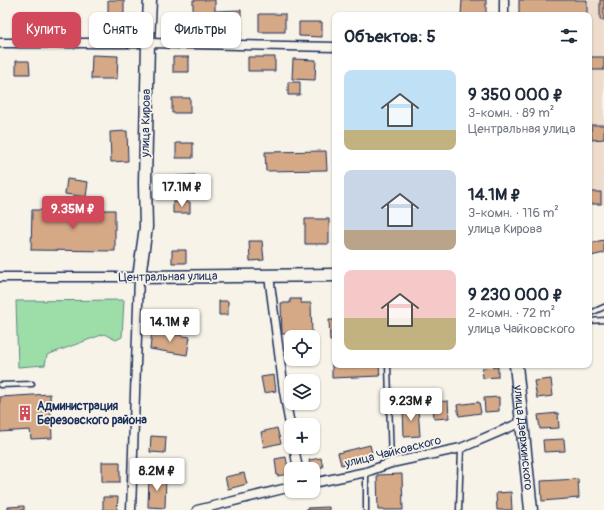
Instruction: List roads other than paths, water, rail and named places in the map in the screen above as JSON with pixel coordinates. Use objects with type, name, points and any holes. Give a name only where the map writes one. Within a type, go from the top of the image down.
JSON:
[{"type":"street","name":"улица Кирова","points":[[149,12],[150,0]]},
{"type":"street","points":[[504,0],[504,12]]},
{"type":"street","points":[[0,43],[89,43]]},
{"type":"street","points":[[153,43],[332,47]]},
{"type":"street","name":"улица Кирова","points":[[131,510],[139,277],[146,227],[145,183],[148,48]]},
{"type":"street","name":"Центральная улица","points":[[0,277],[332,275]]},
{"type":"street","points":[[269,276],[289,418]]},
{"type":"street","name":"улица Дзержинского","points":[[516,368],[531,510]]},
{"type":"street","name":"улица Чайковского","points":[[320,482],[366,472],[391,463],[461,448],[522,422]]},
{"type":"street","points":[[197,510],[284,489]]},
{"type":"lane","points":[[592,313],[604,307]]},
{"type":"lane","points":[[592,321],[604,320]]},
{"type":"lane","points":[[388,368],[391,463]]},
{"type":"lane","points":[[0,385],[32,384]]},
{"type":"lane","points":[[459,510],[461,448]]},
{"type":"lane","points":[[366,472],[366,510]]},
{"type":"place","name":"Администрация Березовского района","points":[[25,413]]}]
